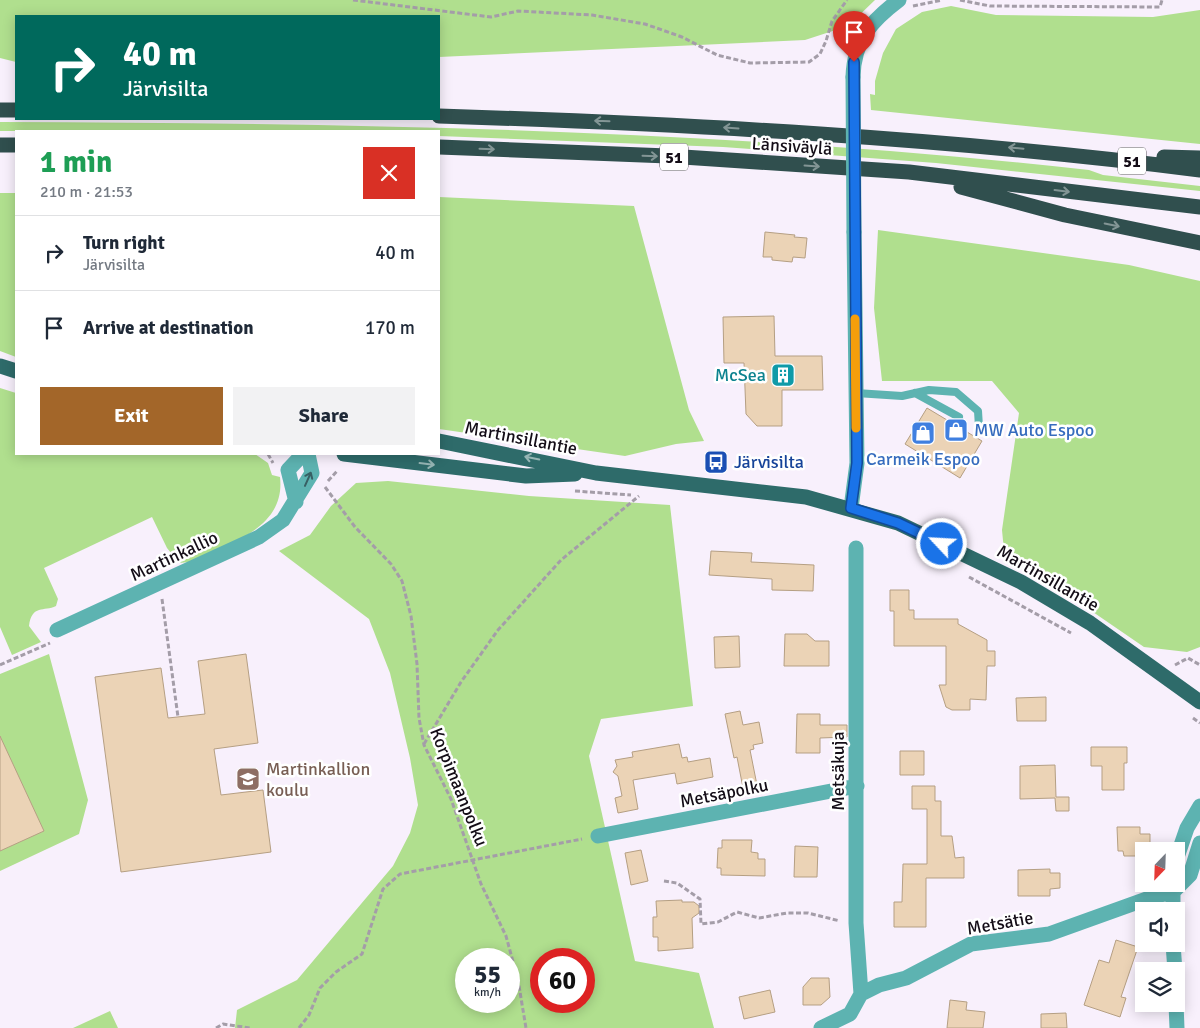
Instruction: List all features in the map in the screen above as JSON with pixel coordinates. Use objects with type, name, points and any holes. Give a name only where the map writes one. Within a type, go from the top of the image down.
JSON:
[{"type":"highway","points":[[0,110],[15,110]]},
{"type":"highway","name":"Länsiväylä","points":[[440,116],[668,124],[924,140],[1064,153],[1200,170]]},
{"type":"highway","points":[[0,145],[15,145]]},
{"type":"highway","name":"Länsiväylä","points":[[440,147],[668,156],[909,172],[1200,207]]},
{"type":"highway","points":[[1064,153],[1200,158]]},
{"type":"highway","points":[[909,172],[1065,215],[1200,243]]},
{"type":"main road","points":[[0,366],[15,371]]},
{"type":"main road","name":"Martinsillantie","points":[[440,441],[528,457],[596,473],[806,496],[898,523],[1021,582],[1090,623],[1200,702]]},
{"type":"main road","name":"Martinsillantie","points":[[344,461],[526,476],[596,473]]},
{"type":"street","points":[[851,508],[857,463],[854,62],[859,45],[875,18],[899,0]]},
{"type":"street","points":[[296,502],[288,470],[302,455]]},
{"type":"street","name":"Martinkallio","points":[[56,630],[259,537],[283,520],[296,502],[312,473],[308,455]]},
{"type":"street","name":"Metsäkuja","points":[[856,548],[856,923],[861,994]]},
{"type":"street","name":"Metsäpolku","points":[[598,836],[857,786]]},
{"type":"street","points":[[1182,842],[1187,828],[1200,806]]},
{"type":"street","points":[[1185,879],[1190,875],[1199,847]]},
{"type":"street","name":"Metsätie","points":[[861,994],[879,985],[906,978],[971,944],[1049,934],[1164,892]]},
{"type":"street","points":[[822,1028],[850,1014],[861,994]]},
{"type":"street","points":[[1176,1012],[1177,1028]]},
{"type":"lane","points":[[856,394],[902,396],[929,390],[956,392],[978,411],[979,427]]},
{"type":"lane","points":[[915,393],[959,417]]},
{"type":"lane","points":[[1185,844],[1199,847]]},
{"type":"path","points":[[353,0],[491,17],[518,11],[592,15],[645,24],[682,38],[717,55],[750,63],[809,62],[820,54],[832,21],[847,0]]},
{"type":"path","points":[[960,0],[990,6],[1150,7],[1160,7],[1162,0]]},
{"type":"path","points":[[269,455],[276,468]]},
{"type":"path","points":[[330,476],[344,461]]},
{"type":"path","name":"Korpimaanpolku","points":[[325,487],[355,527],[390,564],[402,581],[411,616],[418,664],[419,718],[424,745],[451,799],[481,884],[506,936],[518,980],[526,1028]]},
{"type":"path","points":[[570,491],[648,496]]},
{"type":"path","points":[[424,745],[461,682],[498,630],[561,560],[639,496]]},
{"type":"path","points":[[962,573],[1077,636]]},
{"type":"path","points":[[161,592],[178,717]]},
{"type":"path","points":[[1161,674],[1188,658],[1200,665]]},
{"type":"path","points":[[1192,718],[1200,723]]},
{"type":"path","points":[[299,1028],[309,1015],[320,988],[336,972],[362,954],[383,889],[400,874],[598,836]]},
{"type":"path","points":[[664,881],[677,883],[700,899],[701,924],[718,922],[737,912],[759,918],[787,913],[808,913],[856,923]]},
{"type":"path","points":[[216,1028],[223,1024],[250,1028]]},
{"type":"green space","points":[[0,0],[875,0],[848,26],[805,40],[440,57],[440,15],[15,15],[15,62],[0,58]]},
{"type":"green space","points":[[951,6],[996,15],[1153,17],[1200,10],[1200,144],[871,110],[870,94],[875,95],[875,81],[883,53],[896,29],[922,12]]},
{"type":"green space","points":[[0,122],[273,124],[545,131],[681,137],[953,156],[1089,170],[1103,175],[1200,186],[1200,191],[936,163],[723,147],[440,136],[440,130],[0,131]]},
{"type":"green space","points":[[0,193],[15,193],[15,357],[0,351]]},
{"type":"green space","points":[[440,197],[634,206],[689,410],[704,441],[676,444],[625,456],[440,429]]},
{"type":"green space","points":[[878,230],[1129,265],[1200,281],[1200,647],[1187,652],[1144,647],[1004,551],[1002,530],[1019,413],[992,381],[882,381],[874,308]]},
{"type":"green space","points":[[0,388],[15,393],[15,455],[256,455],[268,463],[272,475],[280,477],[279,495],[274,510],[264,522],[237,541],[189,562],[179,563],[167,548],[152,517],[44,568],[58,599],[56,606],[39,610],[33,614],[31,619],[29,626],[41,642],[12,655],[0,627]]},
{"type":"green space","points":[[388,481],[529,496],[670,505],[693,706],[601,719],[589,756],[635,961],[699,973],[714,1028],[235,1028],[237,1010],[297,980],[393,866],[410,833],[418,805],[410,758],[390,673],[369,619],[279,551],[310,535],[331,506],[356,483]]},
{"type":"green space","points":[[49,654],[88,800],[79,834],[0,871],[0,674]]},
{"type":"green space","points":[[110,1011],[118,1028],[73,1028]]},
{"type":"building","points":[[765,232],[807,238],[805,258],[793,257],[792,262],[772,260],[772,257],[763,257]]},
{"type":"building","name":"McSea","points":[[774,316],[775,356],[822,356],[823,390],[782,390],[782,426],[757,426],[746,414],[744,363],[724,363],[723,317]]},
{"type":"building","points":[[927,408],[982,441],[960,478],[905,444]]},
{"type":"building","points":[[711,551],[752,553],[751,562],[814,565],[813,591],[772,590],[772,579],[709,575]]},
{"type":"building","points":[[890,590],[909,590],[909,610],[914,610],[914,619],[958,619],[958,624],[987,640],[987,651],[995,651],[995,666],[987,666],[986,700],[970,699],[970,710],[952,710],[946,707],[939,685],[946,685],[946,646],[894,646],[894,611],[890,611]]},
{"type":"building","points":[[785,634],[807,634],[815,641],[829,641],[829,666],[784,666]]},
{"type":"building","points":[[739,636],[740,667],[715,668],[714,637]]},
{"type":"building","points":[[246,654],[258,743],[214,749],[221,795],[263,790],[271,852],[121,872],[95,677],[161,668],[168,718],[205,714],[198,661]]},
{"type":"building","points":[[1046,697],[1046,721],[1017,721],[1016,698]]},
{"type":"building","points":[[740,711],[743,725],[759,722],[763,743],[753,745],[754,749],[750,750],[757,785],[743,788],[737,757],[734,758],[725,714]]},
{"type":"building","points":[[797,714],[820,714],[820,725],[847,725],[847,737],[820,738],[820,753],[796,753]]},
{"type":"building","points":[[0,736],[44,831],[0,851]]},
{"type":"building","points":[[679,744],[682,758],[687,757],[688,762],[710,758],[713,777],[677,784],[675,773],[633,780],[638,809],[618,813],[615,798],[622,796],[618,776],[613,772],[617,766],[615,760],[633,757],[632,752]]},
{"type":"building","points":[[1091,747],[1127,747],[1127,763],[1124,763],[1124,790],[1102,790],[1102,766],[1091,766]]},
{"type":"building","points":[[900,751],[924,751],[924,775],[900,775]]},
{"type":"building","points":[[1055,765],[1056,797],[1069,797],[1069,811],[1056,811],[1055,798],[1020,799],[1020,766]]},
{"type":"building","points":[[912,786],[935,786],[935,801],[941,801],[941,836],[952,836],[955,858],[964,857],[964,878],[926,878],[926,927],[894,927],[894,902],[902,902],[903,864],[927,864],[927,809],[912,809]]},
{"type":"building","points":[[1117,827],[1140,827],[1140,834],[1150,834],[1150,842],[1135,842],[1135,856],[1124,856],[1123,851],[1118,851]]},
{"type":"building","points":[[722,840],[752,840],[751,852],[758,853],[758,859],[765,859],[765,876],[721,875],[721,868],[717,868],[718,848],[722,848]]},
{"type":"building","points":[[795,846],[818,847],[817,877],[794,877]]},
{"type":"building","points":[[641,850],[648,881],[631,885],[625,853]]},
{"type":"building","points":[[1050,869],[1050,873],[1060,873],[1060,888],[1050,889],[1050,896],[1018,896],[1018,870]]},
{"type":"building","points":[[682,900],[682,902],[694,902],[699,906],[699,913],[692,918],[693,948],[658,951],[658,937],[653,937],[653,917],[657,917],[656,901]]},
{"type":"building","points":[[1116,940],[1135,946],[1136,952],[1121,997],[1126,998],[1120,1017],[1084,1005],[1099,960],[1109,963]]},
{"type":"building","points":[[811,978],[829,978],[830,997],[821,1005],[803,1005],[803,987]]},
{"type":"building","points":[[770,990],[775,1012],[744,1019],[739,997]]},
{"type":"building","points":[[950,1000],[967,1002],[966,1010],[985,1012],[983,1028],[947,1028]]},
{"type":"building","points":[[1066,1013],[1067,1028],[1041,1028],[1041,1014]]},
{"type":"slow traffic","points":[[855,319],[856,428]]},
{"type":"place","name":"McSea","points":[[783,375]]},
{"type":"place","name":"MW Auto Espoo","points":[[956,430]]},
{"type":"place","name":"Carmeik Espoo","points":[[923,433]]},
{"type":"place","name":"Järvisilta","points":[[716,462]]},
{"type":"place","name":"Martinkallion koulu","points":[[248,779]]},
{"type":"route","points":[[854,62],[857,463],[851,508],[898,523],[942,544]]}]
